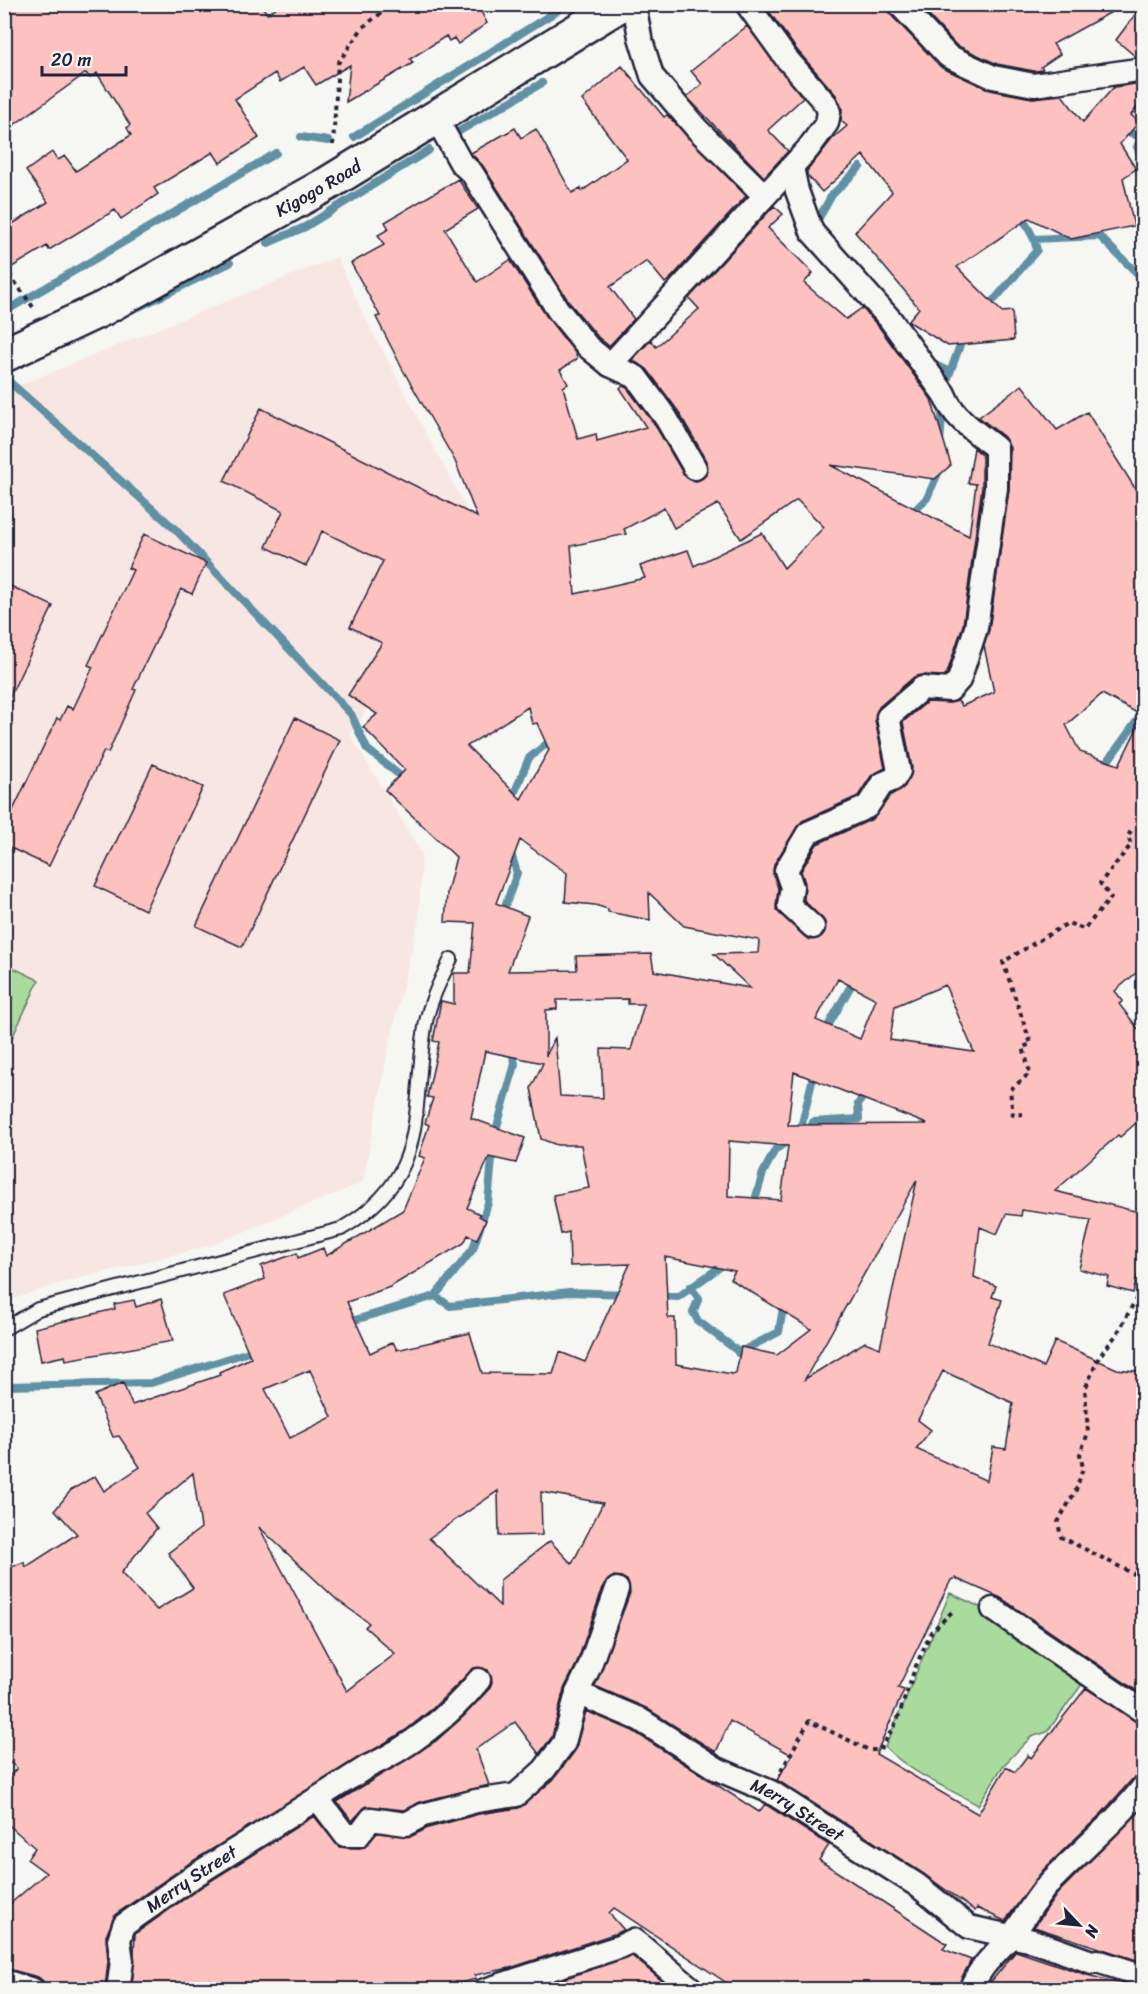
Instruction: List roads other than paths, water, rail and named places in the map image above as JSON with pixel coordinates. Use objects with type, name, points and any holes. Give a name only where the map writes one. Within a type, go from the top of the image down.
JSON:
[{"type":"main road","name":"Kigogo Road","points":[[4,355],[104,308],[327,184],[621,4]]},
{"type":"street","points":[[634,4],[640,37],[652,76],[705,137],[764,195]]},
{"type":"street","points":[[610,365],[792,167],[827,123],[829,112],[826,104],[786,58],[747,4]]},
{"type":"street","points":[[899,4],[948,56],[969,69],[993,77],[1034,85],[1143,69]]},
{"type":"street","points":[[436,118],[461,163],[472,173],[558,310],[588,347],[610,365],[629,372],[643,385],[695,468]]},
{"type":"street","points":[[792,167],[797,191],[812,232],[890,319],[963,423],[996,448],[996,488],[976,628],[959,680],[950,690],[922,688],[888,717],[899,771],[894,779],[882,784],[867,807],[808,833],[801,843],[795,860],[786,870],[792,886],[789,905],[813,927]]},
{"type":"street","points":[[318,1799],[345,1835],[359,1835],[371,1819],[406,1824],[423,1815],[455,1806],[516,1796],[544,1770],[564,1743],[577,1694],[589,1668],[617,1589]]},
{"type":"street","points":[[993,1608],[1143,1712]]},
{"type":"street","name":"Merry Street","points":[[118,1989],[122,1961],[118,1940],[124,1925],[197,1874],[417,1736],[468,1695],[479,1680]]},
{"type":"street","name":"Merry Street","points":[[577,1694],[639,1719],[717,1769],[771,1792],[917,1885],[969,1927],[1011,1936],[1143,1976]]},
{"type":"street","points":[[970,1989],[990,1955],[1011,1936],[1051,1880],[1122,1812],[1143,1786]]},
{"type":"street","points":[[485,1989],[619,1947],[634,1940],[693,1989]]},
{"type":"street","points":[[4,1981],[33,1989]]},
{"type":"lane","points":[[4,1329],[38,1309],[341,1229],[362,1217],[383,1196],[405,1166],[414,1137],[425,1026],[434,993],[451,959]]},
{"type":"waterway","points":[[354,137],[568,4]]},
{"type":"waterway","points":[[670,7],[674,4]]},
{"type":"waterway","points":[[456,133],[542,83]]},
{"type":"waterway","points":[[1122,129],[1138,136],[1144,125]]},
{"type":"waterway","points":[[1144,134],[1137,147],[1144,160]]},
{"type":"waterway","points":[[301,137],[328,141]]},
{"type":"waterway","points":[[268,243],[305,227],[429,150]]},
{"type":"waterway","points":[[4,312],[276,153]]},
{"type":"waterway","points":[[818,225],[816,223],[832,195],[860,167]]},
{"type":"waterway","points":[[1019,211],[1034,239]]},
{"type":"waterway","points":[[984,308],[996,298],[1037,250],[1034,239],[1099,236],[1144,280]]},
{"type":"waterway","points":[[139,307],[230,263]]},
{"type":"waterway","points":[[944,389],[963,337]]},
{"type":"waterway","points":[[929,362],[946,370]]},
{"type":"waterway","points":[[4,377],[175,529],[351,714],[367,749],[408,782]]},
{"type":"waterway","points":[[940,443],[943,405]]},
{"type":"waterway","points":[[908,517],[927,498],[939,471]]},
{"type":"waterway","points":[[1102,769],[1144,711]]},
{"type":"waterway","points":[[511,801],[529,758],[555,737]]},
{"type":"waterway","points":[[502,915],[517,873],[510,850]]},
{"type":"waterway","points":[[824,1033],[856,977]]},
{"type":"waterway","points":[[435,1296],[473,1249],[488,1203],[494,1137],[515,1064],[511,1048]]},
{"type":"waterway","points":[[753,1207],[763,1173],[775,1150],[800,1132],[815,1069]]},
{"type":"waterway","points":[[809,1134],[813,1122],[859,1119],[858,1104],[862,1098]]},
{"type":"waterway","points":[[658,1296],[678,1297],[727,1262]]},
{"type":"waterway","points":[[690,1287],[699,1298],[693,1312],[698,1321],[747,1358]]},
{"type":"waterway","points":[[345,1323],[435,1296],[450,1306],[569,1292],[627,1294]]},
{"type":"waterway","points":[[738,1353],[779,1332],[784,1302]]},
{"type":"waterway","points":[[4,1386],[151,1383],[258,1349]]}]
